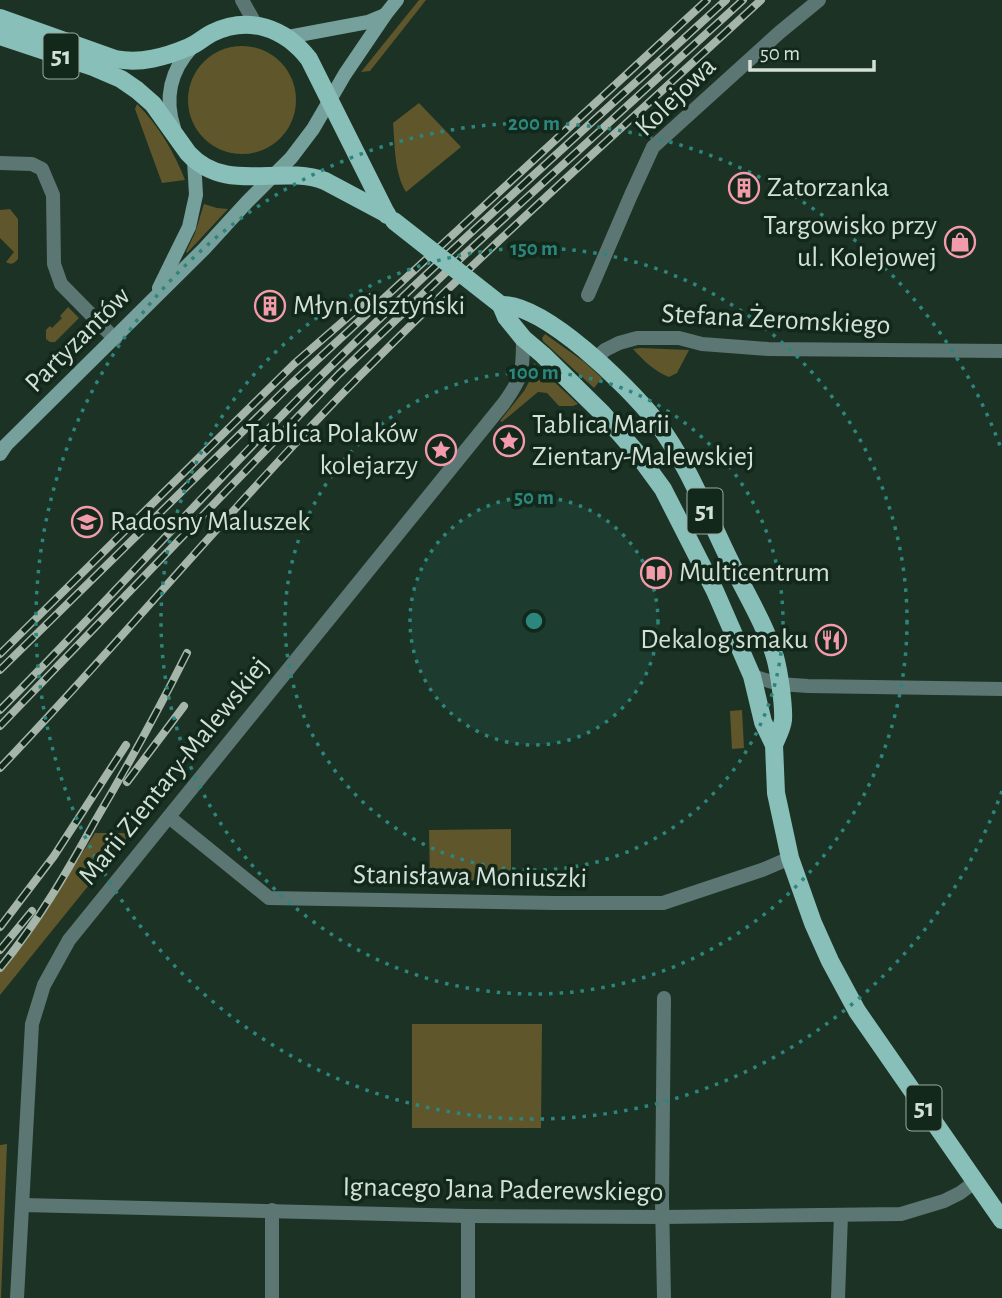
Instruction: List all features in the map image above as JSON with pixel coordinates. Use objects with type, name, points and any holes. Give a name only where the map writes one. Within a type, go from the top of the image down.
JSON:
[{"type":"main road","name":"51","points":[[0,18],[130,62],[154,59],[193,46],[222,29],[244,25],[278,32],[288,37],[309,59],[391,218]]},
{"type":"main road","name":"51","points":[[0,36],[121,79],[148,99],[194,160],[219,173],[233,177],[316,177],[391,218],[501,306],[506,317],[523,338],[602,412],[636,452],[663,489],[715,591],[752,676],[763,722],[774,745],[776,793],[790,858],[830,961],[857,1011],[1002,1220]]},
{"type":"main road","name":"51","points":[[501,306],[519,308],[537,317],[596,358],[625,385],[656,421],[681,461],[775,658],[783,719],[774,745]]},
{"type":"street","points":[[242,0],[256,26]]},
{"type":"street","points":[[274,176],[305,140],[345,74],[397,0]]},
{"type":"street","name":"Kolejowa","points":[[588,295],[653,147],[819,0]]},
{"type":"street","points":[[288,37],[368,22],[385,15]]},
{"type":"street","points":[[178,137],[170,114],[170,89],[177,65],[193,46]]},
{"type":"street","name":"Partyzantów","points":[[154,299],[189,227],[196,195],[194,160]]},
{"type":"street","points":[[0,163],[32,164],[42,170],[53,195],[54,264],[61,284],[115,339]]},
{"type":"street","name":"Partyzantów","points":[[2,450],[274,176]]},
{"type":"street","name":"Marii Zientary-Malewskiej","points":[[17,1298],[32,1024],[44,985],[69,940],[504,403],[518,383],[523,366],[523,338]]},
{"type":"street","name":"Stefana Żeromskiego","points":[[596,358],[619,343],[637,338],[679,338],[702,344],[768,349],[1002,351]]},
{"type":"street","points":[[752,676],[779,684],[1002,689]]},
{"type":"street","name":"Stanisława Moniuszki","points":[[169,817],[269,898],[663,902],[762,870],[790,858]]},
{"type":"street","points":[[664,998],[664,1298]]},
{"type":"street","name":"Ignacego Jana Paderewskiego","points":[[23,1205],[468,1216],[841,1215],[901,1213],[932,1206],[960,1193],[976,1181]]},
{"type":"street","points":[[272,1210],[272,1298]]},
{"type":"street","points":[[838,1298],[841,1215]]},
{"type":"street","points":[[468,1216],[468,1298]]},
{"type":"shaded area","points":[[419,0],[426,0],[370,71],[361,72]]},
{"type":"shaded area","points":[[242,46],[263,50],[280,62],[292,79],[296,100],[292,121],[280,138],[263,150],[242,154],[221,150],[204,138],[192,121],[188,100],[192,79],[204,62],[221,50]]},
{"type":"shaded area","points":[[419,103],[461,147],[406,192],[397,168],[393,123]]},
{"type":"shaded area","points":[[137,104],[165,140],[185,180],[162,183],[135,109]]},
{"type":"shaded area","points":[[204,204],[228,209],[187,253],[186,252]]},
{"type":"shaded area","points":[[10,209],[18,219],[18,259],[11,264],[6,262],[14,252],[0,238],[0,210]]},
{"type":"shaded area","points":[[68,307],[79,318],[55,342],[50,342],[46,339],[46,330],[62,318],[60,316]]},
{"type":"shaded area","points":[[545,334],[602,378],[594,388],[543,341]]},
{"type":"shaded area","points":[[633,349],[689,350],[677,373],[669,377],[654,369]]},
{"type":"shaded area","points":[[534,363],[578,404],[559,406],[547,393],[538,392],[500,421],[524,391]]},
{"type":"shaded area","points":[[742,710],[744,748],[732,749],[730,711]]},
{"type":"shaded area","points":[[511,829],[511,880],[430,881],[429,830]]},
{"type":"shaded area","points":[[95,833],[131,833],[0,995],[0,973],[28,938]]},
{"type":"shaded area","points":[[412,1024],[542,1024],[541,1128],[412,1128]]},
{"type":"shaded area","points":[[7,1144],[1,1298],[0,1298],[0,1145]]},
{"type":"railway","points":[[0,670],[289,386],[707,0]]},
{"type":"railway","points":[[0,710],[247,452],[378,320],[726,0]]},
{"type":"railway","points":[[0,726],[339,374],[463,256],[743,0]]},
{"type":"railway","points":[[0,768],[257,484],[395,340],[761,0]]},
{"type":"railway","points":[[0,654],[294,364],[371,297]]},
{"type":"railway","points":[[0,968],[39,916],[62,879],[142,739],[187,653]]},
{"type":"railway","points":[[127,782],[184,706]]},
{"type":"railway","points":[[0,927],[54,856],[126,745]]},
{"type":"railway","points":[[0,950],[32,911]]},
{"type":"place","name":"Zatorzanka","points":[[744,188]]},
{"type":"place","name":"Targowisko przy ul. Kolejowej","points":[[960,242]]},
{"type":"place","name":"Młyn Olsztyński","points":[[270,306]]},
{"type":"place","name":"Tablica Marii Zientary-Malewskiej","points":[[509,441]]},
{"type":"place","name":"Tablica Polaków kolejarzy","points":[[441,450]]},
{"type":"place","name":"Radosny Maluszek","points":[[87,522]]},
{"type":"place","name":"Multicentrum","points":[[656,573]]},
{"type":"place","name":"Dekalog smaku","points":[[831,640]]}]
